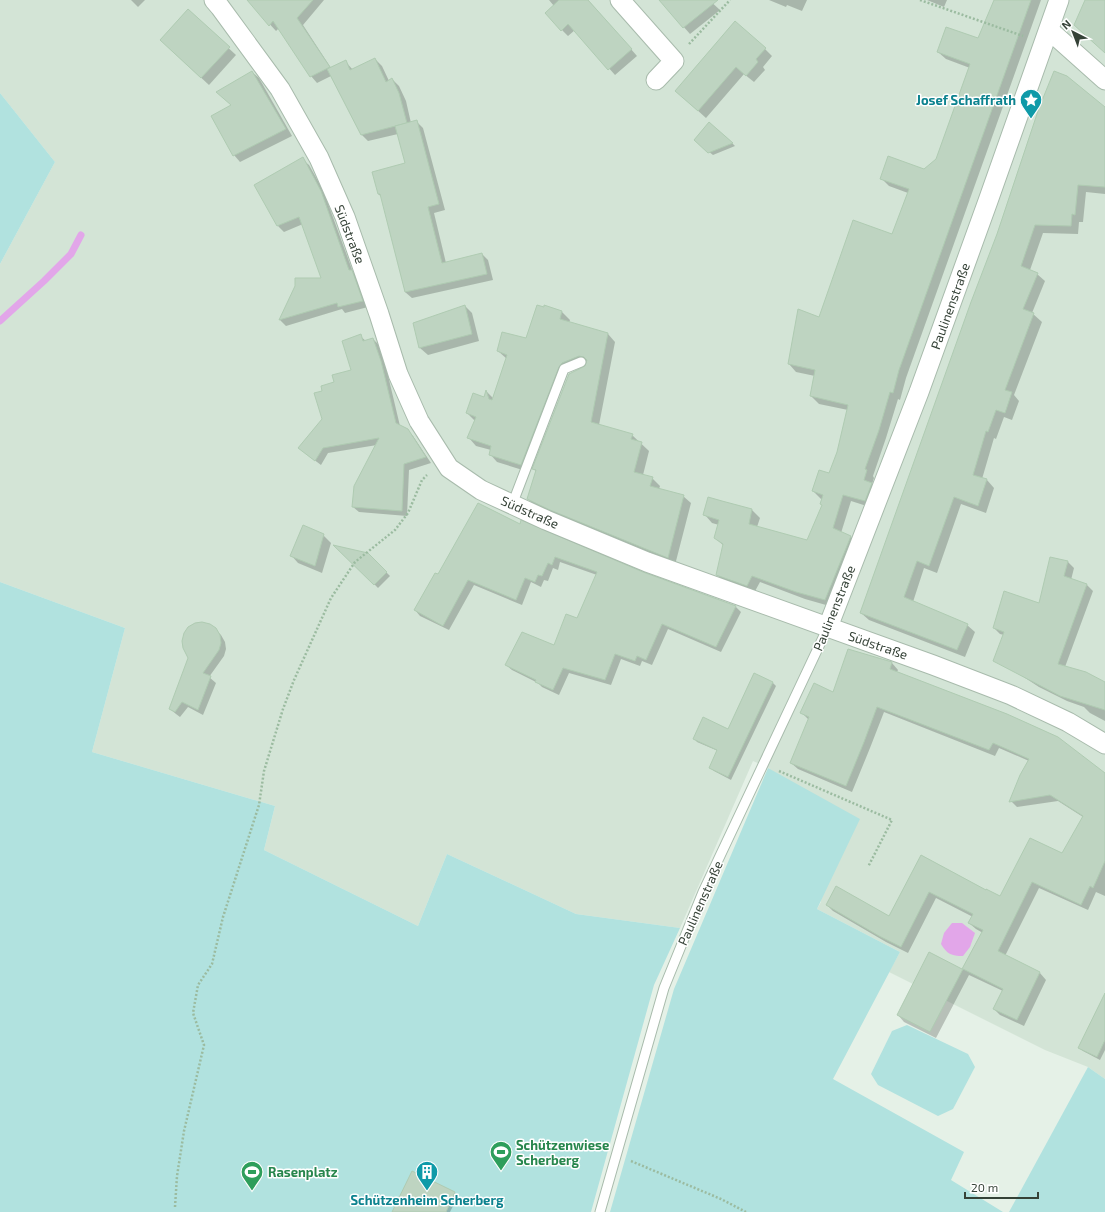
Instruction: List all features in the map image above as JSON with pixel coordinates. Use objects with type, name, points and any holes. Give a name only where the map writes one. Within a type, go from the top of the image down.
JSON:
[{"type":"street","points":[[620,0],[674,61],[656,80]]},
{"type":"street","name":"Paulinenstraße","points":[[828,628],[919,392],[1059,0]]},
{"type":"street","name":"Südstraße","points":[[220,2],[280,88],[318,158],[345,217],[398,374],[419,421],[449,468],[481,490],[647,562],[933,665],[1011,695],[1068,722],[1105,744]]},
{"type":"street","points":[[1047,36],[1105,80]]},
{"type":"lane","points":[[512,504],[564,369],[581,362]]},
{"type":"lane","name":"Paulinenstraße","points":[[600,1212],[664,988],[703,892],[828,628]]},
{"type":"path","points":[[674,61],[730,0]]},
{"type":"path","points":[[920,0],[1018,34],[1047,36]]},
{"type":"path","points":[[175,1207],[177,1176],[184,1131],[204,1045],[194,1013],[198,985],[212,964],[223,917],[259,805],[264,771],[283,709],[294,680],[331,598],[355,562],[395,530],[408,513],[422,480],[442,457]]},
{"type":"path","points":[[763,764],[892,820],[868,867]]},
{"type":"path","points":[[617,1155],[721,1199],[746,1212]]},
{"type":"shaded area","points":[[0,0],[1105,0],[1105,1079],[1088,1067],[1045,1050],[889,972],[900,952],[817,909],[821,902],[769,768],[753,761],[680,928],[576,914],[447,854],[418,926],[264,850],[275,806],[92,752],[125,628],[0,582],[0,264],[55,162],[0,93]]},
{"type":"shaded area","points":[[0,93],[55,162],[0,264]]},
{"type":"shaded area","points":[[0,582],[125,628],[92,752],[275,806],[264,850],[418,926],[447,854],[576,914],[680,928],[654,985],[591,1212],[0,1212]]},
{"type":"shaded area","points":[[768,768],[860,819],[817,909],[900,952],[833,1079],[964,1152],[951,1180],[1003,1212],[610,1212],[674,989]]},
{"type":"shaded area","points":[[952,923],[962,923],[975,933],[970,947],[963,956],[955,956],[950,954],[941,944],[944,933]]},
{"type":"shaded area","points":[[907,1025],[968,1054],[975,1067],[953,1109],[938,1116],[878,1085],[871,1074],[892,1031]]},
{"type":"shaded area","points":[[1088,1067],[1105,1079],[1105,1212],[1009,1212]]},
{"type":"building","points":[[247,0],[313,0],[297,18],[330,67],[310,77],[273,21],[269,26]]},
{"type":"building","points":[[559,0],[588,0],[632,49],[608,70],[568,24],[561,31],[545,13]]},
{"type":"building","points":[[659,0],[718,0],[683,28]]},
{"type":"building","points":[[994,0],[1031,0],[899,370],[893,393],[890,392],[879,430],[865,469],[867,470],[864,480],[872,483],[865,501],[843,495],[833,528],[851,536],[825,600],[796,592],[752,576],[747,586],[716,575],[723,544],[714,538],[719,520],[703,515],[708,497],[752,509],[749,524],[807,540],[822,505],[820,504],[823,495],[812,491],[819,470],[829,473],[837,452],[848,405],[810,396],[815,370],[788,364],[798,309],[819,317],[853,220],[892,234],[909,189],[880,179],[888,156],[924,169],[936,159],[970,64],[937,52],[946,27],[978,38]]},
{"type":"building","points":[[1085,0],[1105,0],[1105,53],[1074,25]]},
{"type":"building","points":[[188,9],[230,47],[201,78],[160,40]]},
{"type":"building","points":[[735,21],[766,48],[756,59],[758,62],[746,76],[736,67],[698,111],[675,91]]},
{"type":"building","points":[[375,58],[386,82],[392,78],[399,93],[407,123],[361,135],[327,69],[346,60],[350,70]]},
{"type":"building","points":[[252,71],[286,129],[233,156],[211,116],[231,105],[216,92]]},
{"type":"building","points":[[1054,71],[1067,76],[1105,107],[1105,187],[1078,185],[1075,215],[1072,214],[1071,226],[1035,225],[1021,266],[1038,273],[1023,309],[1034,313],[1005,390],[1012,392],[1005,413],[996,410],[988,432],[986,431],[973,475],[987,479],[978,506],[954,497],[929,566],[917,561],[904,597],[968,624],[957,650],[860,613],[971,302],[997,234],[1039,108]]},
{"type":"building","points":[[417,120],[439,204],[428,207],[442,263],[482,253],[487,274],[405,292],[380,194],[378,194],[372,172],[405,163],[395,126]]},
{"type":"building","points":[[709,122],[733,143],[708,153],[694,140]]},
{"type":"building","points":[[303,157],[321,191],[349,270],[352,270],[363,301],[338,307],[337,303],[279,320],[295,286],[295,278],[321,278],[299,217],[277,226],[254,185]]},
{"type":"building","points":[[465,305],[472,334],[419,348],[413,323]]},
{"type":"building","points":[[537,305],[544,307],[544,305],[562,311],[560,319],[608,333],[591,422],[633,434],[631,439],[642,442],[634,472],[653,477],[650,486],[684,495],[668,558],[550,510],[527,499],[536,470],[532,469],[569,374],[585,366],[587,360],[584,357],[579,356],[562,363],[559,367],[521,465],[489,455],[491,446],[467,438],[476,417],[466,413],[473,393],[484,397],[486,390],[489,399],[492,400],[507,355],[497,351],[502,332],[526,338]]},
{"type":"building","points":[[361,334],[363,341],[373,338],[381,361],[396,423],[408,429],[426,457],[404,464],[402,511],[352,507],[354,486],[379,438],[323,448],[315,461],[298,448],[322,419],[314,393],[322,391],[321,386],[334,382],[332,375],[351,370],[342,341]]},
{"type":"building","points":[[478,503],[520,524],[521,520],[643,572],[736,606],[716,647],[662,624],[646,660],[637,656],[635,661],[615,654],[605,680],[563,668],[553,690],[535,682],[536,680],[505,665],[522,632],[554,645],[566,614],[577,618],[597,572],[555,557],[552,565],[548,563],[542,576],[538,575],[535,582],[525,578],[516,600],[468,580],[443,626],[414,610],[435,573],[438,574]]},
{"type":"building","points":[[303,525],[324,534],[315,566],[290,556]]},
{"type":"building","points":[[333,545],[368,553],[387,572],[374,585]]},
{"type":"building","points":[[1050,557],[1068,561],[1064,576],[1087,584],[1058,664],[1086,672],[1105,682],[1105,710],[1060,696],[993,661],[1004,632],[993,628],[1004,591],[1039,603]]},
{"type":"building","points":[[202,622],[210,624],[216,628],[220,635],[221,643],[219,650],[203,673],[211,676],[198,710],[182,702],[175,712],[169,709],[188,658],[183,648],[182,641],[184,633],[188,627],[195,623]]},
{"type":"building","points":[[848,649],[892,662],[890,669],[1007,714],[1058,737],[1105,773],[1105,861],[1093,888],[1090,886],[1081,905],[1032,882],[998,951],[1040,972],[1017,1020],[993,1009],[1003,989],[963,969],[930,1032],[897,1015],[929,952],[962,969],[983,930],[968,923],[973,914],[929,892],[901,947],[826,905],[836,886],[889,916],[921,855],[1000,896],[1030,838],[1062,853],[1083,816],[1050,795],[1009,802],[1020,775],[1029,759],[993,743],[989,750],[877,707],[846,786],[790,763],[809,717],[800,713],[814,683],[833,692]]},
{"type":"building","points":[[754,673],[773,682],[728,777],[709,768],[717,750],[693,739],[703,717],[728,729]]},
{"type":"building","points":[[1105,993],[1105,1040],[1097,1057],[1078,1048]]},
{"type":"building","name":"Schützenheim Scherberg","points":[[412,1171],[455,1192],[446,1212],[392,1212]]},
{"type":"waterway","points":[[0,321],[71,254],[81,235]]},
{"type":"place","name":"Josef Schaffrath","points":[[1031,120]]},
{"type":"place","name":"Schützenwiese Scherberg","points":[[501,1172]]},
{"type":"place","name":"Rasenplatz","points":[[252,1192]]},
{"type":"place","name":"Schützenheim Scherberg","points":[[427,1192]]}]
